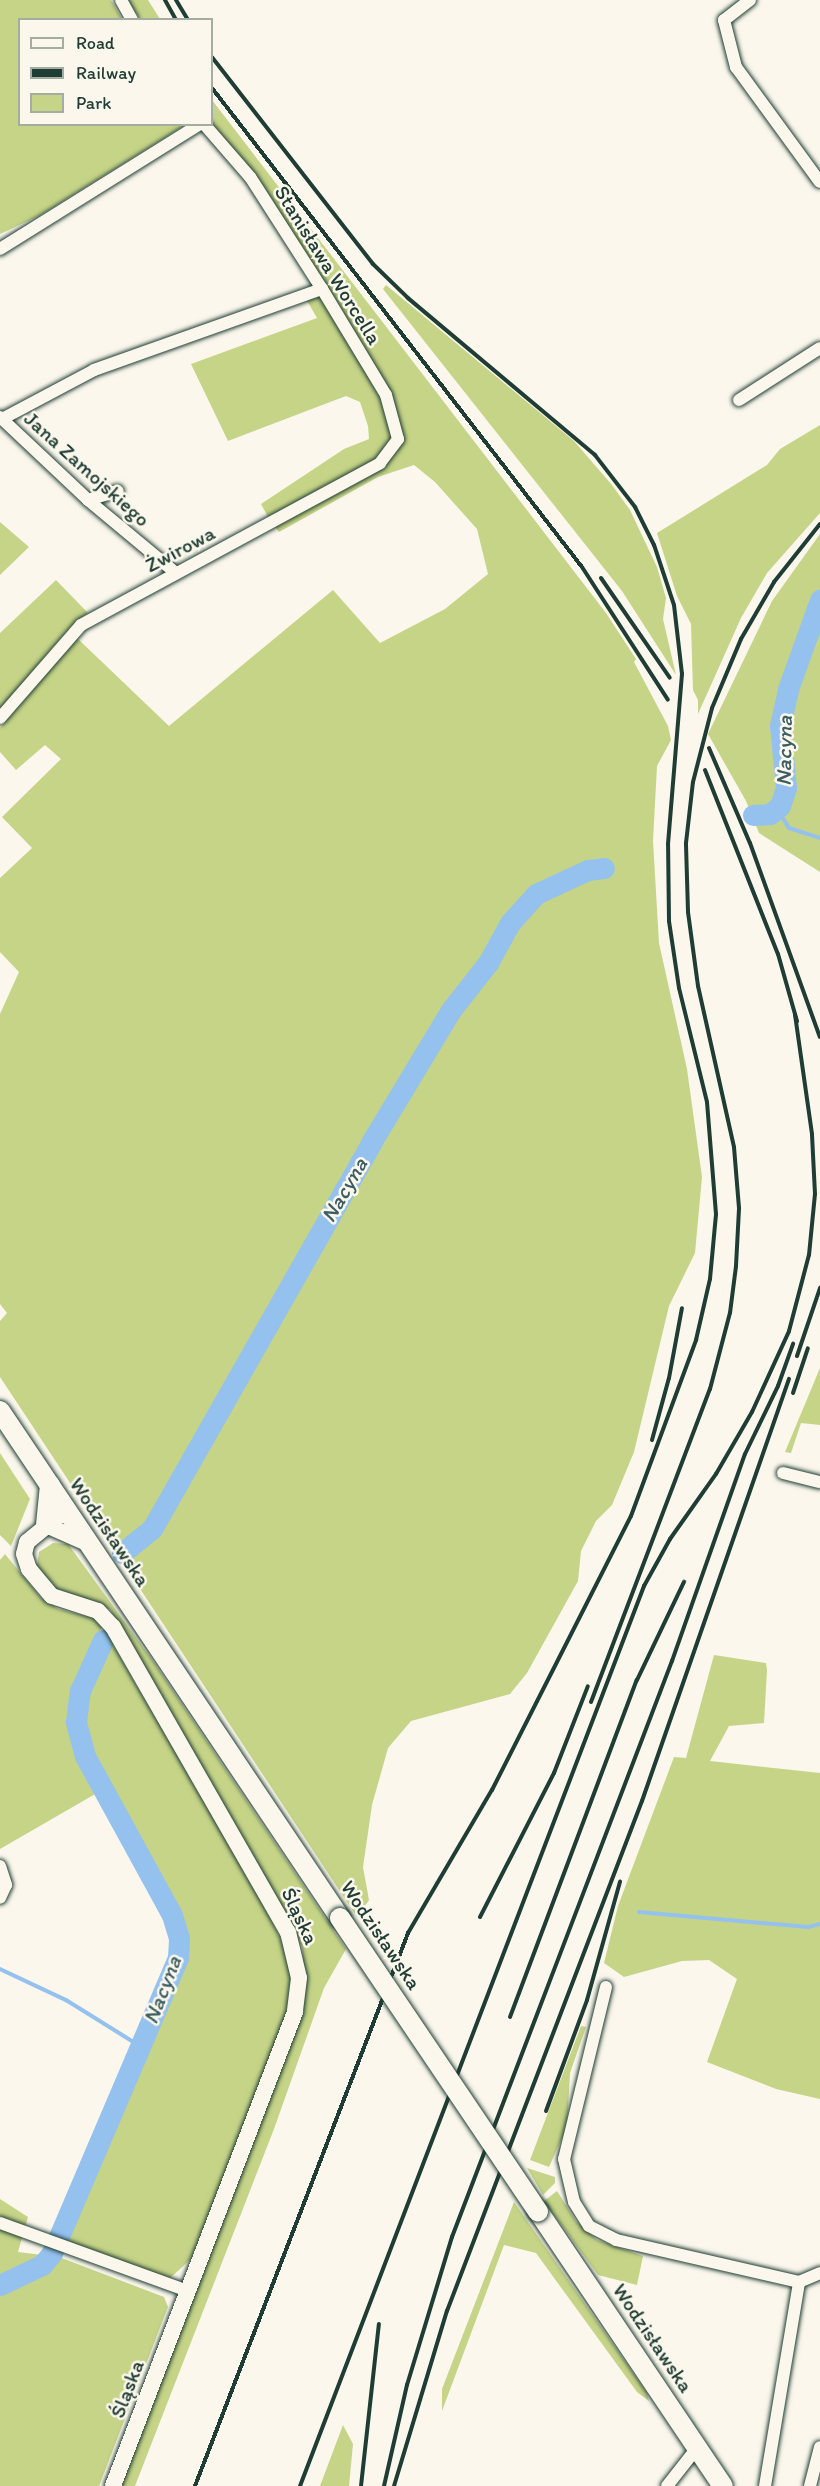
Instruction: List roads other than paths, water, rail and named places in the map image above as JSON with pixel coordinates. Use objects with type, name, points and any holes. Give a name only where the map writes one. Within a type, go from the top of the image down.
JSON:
[{"type":"main road","name":"Wodzisławska","points":[[0,1411],[723,2486]]},
{"type":"main road","points":[[46,1525],[50,1485]]},
{"type":"street","points":[[121,0],[131,18]]},
{"type":"street","points":[[750,0],[724,20],[736,67],[820,182]]},
{"type":"street","points":[[0,249],[199,126]]},
{"type":"street","name":"Stanisława Worcella","points":[[204,126],[250,177],[322,289],[386,395],[398,440]]},
{"type":"street","points":[[1,418],[94,370],[322,289]]},
{"type":"street","points":[[739,400],[820,348]]},
{"type":"street","name":"Jana Zamojskiego","points":[[1,418],[88,500],[176,573]]},
{"type":"street","name":"Żwirowa","points":[[0,718],[81,625],[380,463],[398,440]]},
{"type":"street","points":[[88,500],[118,491]]},
{"type":"street","points":[[783,1473],[820,1482]]},
{"type":"street","name":"Śląska","points":[[66,1510],[46,1525],[26,1545],[25,1557],[30,1572],[52,1596],[98,1611],[114,1627],[285,1927],[298,1968],[295,2012],[113,2486]]},
{"type":"street","points":[[46,1525],[89,1544]]},
{"type":"street","points":[[0,1866],[6,1885],[0,1898]]},
{"type":"street","points":[[606,1986],[564,2159],[574,2202],[589,2226],[616,2240],[799,2282],[820,2273]]},
{"type":"street","points":[[0,2223],[188,2291]]},
{"type":"street","points":[[756,2486],[766,2480],[799,2282]]},
{"type":"street","points":[[810,2486],[820,2447]]},
{"type":"street","points":[[667,2486],[697,2448]]},
{"type":"waterway","name":"Nacyna","points":[[753,815],[770,814],[780,806],[786,788],[780,725],[788,689],[820,600]]},
{"type":"waterway","points":[[777,809],[789,828],[820,838]]},
{"type":"waterway","name":"Nacyna","points":[[122,1553],[152,1529],[372,1141],[451,1010],[488,963],[510,923],[536,894],[588,870],[604,868]]},
{"type":"waterway","name":"Nacyna","points":[[0,2285],[42,2265],[52,2253],[178,1958],[179,1938],[172,1915],[85,1756],[76,1722],[80,1691],[103,1640]]},
{"type":"waterway","points":[[639,1912],[808,1927],[820,1924]]},
{"type":"waterway","points":[[0,1969],[66,2000],[140,2046]]},
{"type":"railway","points":[[165,0],[175,18]]},
{"type":"railway","points":[[176,0],[187,18]]},
{"type":"railway","points":[[195,2486],[408,1933],[492,1790],[631,1516],[696,1340],[710,1279],[716,1214],[707,1102],[679,988],[669,921],[668,844],[682,674],[674,605],[654,545],[635,507],[595,455],[408,298],[373,264],[213,58]]},
{"type":"railway","points":[[213,89],[582,567],[668,700]]},
{"type":"railway","points":[[591,1702],[710,1389],[730,1313],[736,1266],[739,1208],[734,1147],[698,986],[688,912],[686,843],[693,782],[712,708],[741,639],[774,582],[820,524]]},
{"type":"railway","points":[[601,578],[670,678]]},
{"type":"railway","points":[[709,748],[750,843],[820,1037]]},
{"type":"railway","points":[[705,770],[778,954],[797,1021]]},
{"type":"railway","points":[[300,2486],[644,1586],[670,1539],[716,1474],[752,1412],[789,1331],[809,1255],[815,1194],[812,1134],[795,1014]]},
{"type":"railway","points":[[797,1356],[820,1288]]},
{"type":"railway","points":[[652,1440],[669,1378],[682,1308]]},
{"type":"railway","points":[[384,2486],[407,2385],[452,2237],[672,1661],[745,1454],[778,1386],[793,1344]]},
{"type":"railway","points":[[793,1393],[808,1348]]},
{"type":"railway","points":[[394,2486],[447,2311],[642,1801],[789,1379]]},
{"type":"railway","points":[[510,2017],[637,1680],[684,1582]]},
{"type":"railway","points":[[480,1917],[554,1773],[588,1686]]},
{"type":"railway","points":[[546,2111],[587,2000],[620,1882]]},
{"type":"railway","points":[[361,2486],[379,2324]]}]
